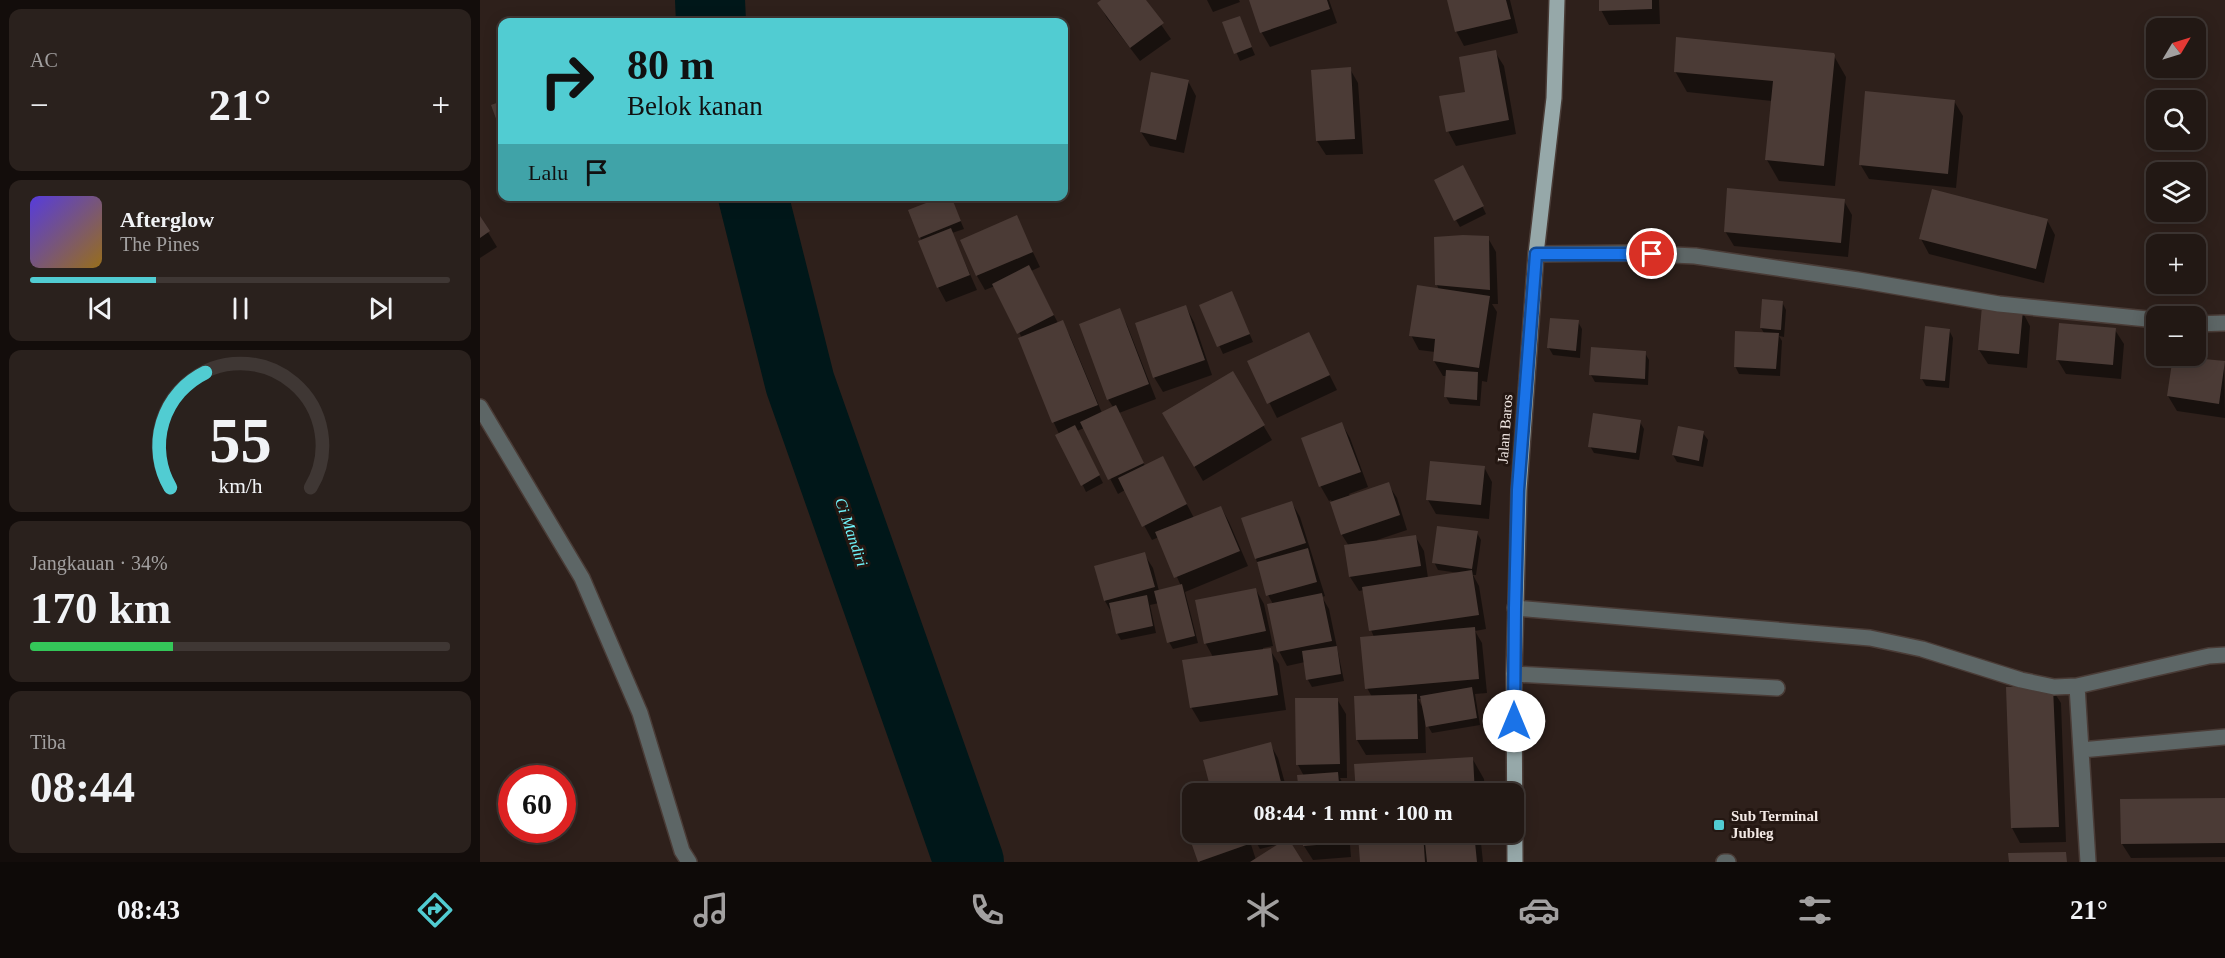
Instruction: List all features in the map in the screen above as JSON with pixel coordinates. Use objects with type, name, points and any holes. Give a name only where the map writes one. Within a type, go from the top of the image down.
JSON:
[{"type":"main road","name":"Jalan Baros","points":[[1515,862],[1514,674],[1518,490],[1536,254],[1552,130],[1557,0]]},
{"type":"street","points":[[1536,254],[1630,253],[1695,256],[1999,304],[2146,319]]},
{"type":"street","points":[[2206,324],[2225,323]]},
{"type":"street","points":[[480,407],[582,578],[640,713],[682,852],[689,862]]},
{"type":"street","points":[[1515,608],[1870,638],[1933,652],[2021,681],[2054,687],[2077,686],[2209,656],[2225,655]]},
{"type":"street","points":[[1514,674],[1777,688]]},
{"type":"street","points":[[2077,686],[2088,862]]},
{"type":"street","points":[[2081,750],[2225,737]]},
{"type":"building","points":[[1101,0],[1146,0],[1164,23],[1130,48],[1097,3]]},
{"type":"building","points":[[1249,0],[1327,0],[1330,9],[1260,33]]},
{"type":"building","points":[[1447,0],[1506,0],[1511,19],[1455,32]]},
{"type":"building","points":[[1599,0],[1652,0],[1652,9],[1599,11]]},
{"type":"building","points":[[1240,16],[1252,47],[1234,54],[1222,22]]},
{"type":"building","points":[[1676,37],[1834,53],[1824,166],[1765,160],[1773,81],[1674,72]]},
{"type":"building","points":[[1496,50],[1509,120],[1446,132],[1439,96],[1465,92],[1459,57]]},
{"type":"building","points":[[1351,67],[1355,139],[1316,141],[1311,70]]},
{"type":"building","points":[[1151,72],[1189,80],[1176,140],[1140,132]]},
{"type":"building","points":[[1865,91],[1955,100],[1948,174],[1859,165]]},
{"type":"building","points":[[498,102],[498,124],[491,105]]},
{"type":"building","points":[[1463,165],[1484,206],[1454,221],[1434,180]]},
{"type":"building","points":[[1727,188],[1845,199],[1841,243],[1724,232]]},
{"type":"building","points":[[1932,189],[2048,219],[2036,269],[1919,239]]},
{"type":"building","points":[[931,201],[953,201],[961,221],[919,238],[908,210]]},
{"type":"building","points":[[1017,215],[1033,252],[976,276],[960,240]]},
{"type":"building","points":[[480,216],[490,231],[480,238]]},
{"type":"building","points":[[951,228],[970,275],[937,288],[918,241]]},
{"type":"building","points":[[1489,236],[1490,290],[1435,285],[1434,237]]},
{"type":"building","points":[[1029,265],[1054,315],[1017,334],[992,284]]},
{"type":"building","points":[[1417,285],[1490,296],[1479,368],[1433,361],[1435,339],[1409,336]]},
{"type":"building","points":[[1232,291],[1250,334],[1217,347],[1199,305]]},
{"type":"building","points":[[1762,299],[1783,301],[1781,330],[1760,328]]},
{"type":"building","points":[[1186,305],[1205,360],[1153,378],[1135,323]]},
{"type":"building","points":[[1982,306],[2023,310],[2019,354],[1978,350]]},
{"type":"building","points":[[1120,308],[1149,384],[1107,400],[1079,324]]},
{"type":"building","points":[[1550,318],[1579,320],[1576,351],[1547,348]]},
{"type":"building","points":[[1063,320],[1098,405],[1052,423],[1018,338]]},
{"type":"building","points":[[2059,323],[2116,328],[2113,365],[2056,360]]},
{"type":"building","points":[[1925,326],[1950,329],[1945,381],[1920,379]]},
{"type":"building","points":[[1735,331],[1779,333],[1776,369],[1734,367]]},
{"type":"building","points":[[1309,332],[1330,375],[1267,404],[1247,361]]},
{"type":"building","points":[[1591,347],[1646,351],[1645,379],[1589,375]]},
{"type":"building","points":[[2206,359],[2225,361],[2219,404],[2167,396],[2172,366],[2206,366]]},
{"type":"building","points":[[1446,370],[1478,372],[1477,400],[1444,397]]},
{"type":"building","points":[[1233,371],[1265,425],[1194,467],[1162,413]]},
{"type":"building","points":[[1116,405],[1144,463],[1108,480],[1080,422]]},
{"type":"building","points":[[1593,413],[1641,420],[1636,453],[1588,447]]},
{"type":"building","points":[[1342,422],[1361,472],[1319,487],[1301,438]]},
{"type":"building","points":[[1075,425],[1100,475],[1081,486],[1055,435]]},
{"type":"building","points":[[1678,426],[1704,431],[1699,461],[1672,455]]},
{"type":"building","points":[[1163,456],[1187,504],[1142,527],[1118,478]]},
{"type":"building","points":[[1430,461],[1485,466],[1481,505],[1426,500]]},
{"type":"building","points":[[1389,482],[1400,515],[1341,535],[1330,502]]},
{"type":"building","points":[[1292,501],[1306,543],[1255,559],[1241,518]]},
{"type":"building","points":[[1221,506],[1240,551],[1174,578],[1155,532]]},
{"type":"building","points":[[1437,526],[1478,531],[1472,569],[1432,563]]},
{"type":"building","points":[[1416,535],[1421,566],[1349,577],[1344,545]]},
{"type":"building","points":[[1308,548],[1317,582],[1266,596],[1257,562]]},
{"type":"building","points":[[1145,552],[1155,587],[1104,601],[1094,566]]},
{"type":"building","points":[[1472,570],[1479,615],[1369,631],[1362,587]]},
{"type":"building","points":[[1182,584],[1195,636],[1167,643],[1154,591]]},
{"type":"building","points":[[1256,588],[1266,631],[1204,644],[1195,600]]},
{"type":"building","points":[[1322,593],[1332,641],[1277,652],[1267,604]]},
{"type":"building","points":[[1147,595],[1153,626],[1116,634],[1109,603]]},
{"type":"building","points":[[1475,627],[1479,679],[1365,689],[1360,637]]},
{"type":"building","points":[[1337,646],[1341,674],[1306,680],[1302,651]]},
{"type":"building","points":[[1271,648],[1278,695],[1190,708],[1182,660]]},
{"type":"building","points":[[1472,687],[1477,718],[1426,727],[1420,696]]},
{"type":"building","points":[[2006,687],[2053,687],[2059,827],[2011,828]]},
{"type":"building","points":[[1417,694],[1418,739],[1356,740],[1354,696]]},
{"type":"building","points":[[1295,698],[1338,698],[1340,764],[1296,765]]},
{"type":"building","points":[[1271,742],[1281,783],[1209,783],[1203,760]]},
{"type":"building","points":[[1473,757],[1474,783],[1355,783],[1354,764]]},
{"type":"building","points":[[1338,772],[1339,783],[1298,783],[1297,775]]},
{"type":"building","points":[[2225,798],[2225,843],[2121,844],[2120,799]]},
{"type":"building","points":[[1191,843],[1249,843],[1249,844],[1198,862]]},
{"type":"building","points":[[1280,843],[1291,843],[1303,862],[1250,862]]},
{"type":"building","points":[[1303,843],[1344,843],[1303,846]]},
{"type":"building","points":[[1359,843],[1424,843],[1425,862],[1360,862]]},
{"type":"building","points":[[1425,843],[1475,843],[1477,862],[1427,862]]},
{"type":"building","points":[[2066,852],[2067,862],[2009,862],[2008,853]]},
{"type":"waterway","name":"Ci Mandiri","points":[[710,0],[711,18]]},
{"type":"waterway","name":"Ci Mandiri","points":[[754,201],[800,383],[969,862]]},
{"type":"place","name":"Sub Terminal Jubleg","points":[[1719,825]]},
{"type":"route","points":[[1514,721],[1518,490],[1536,254],[1652,254]]}]
